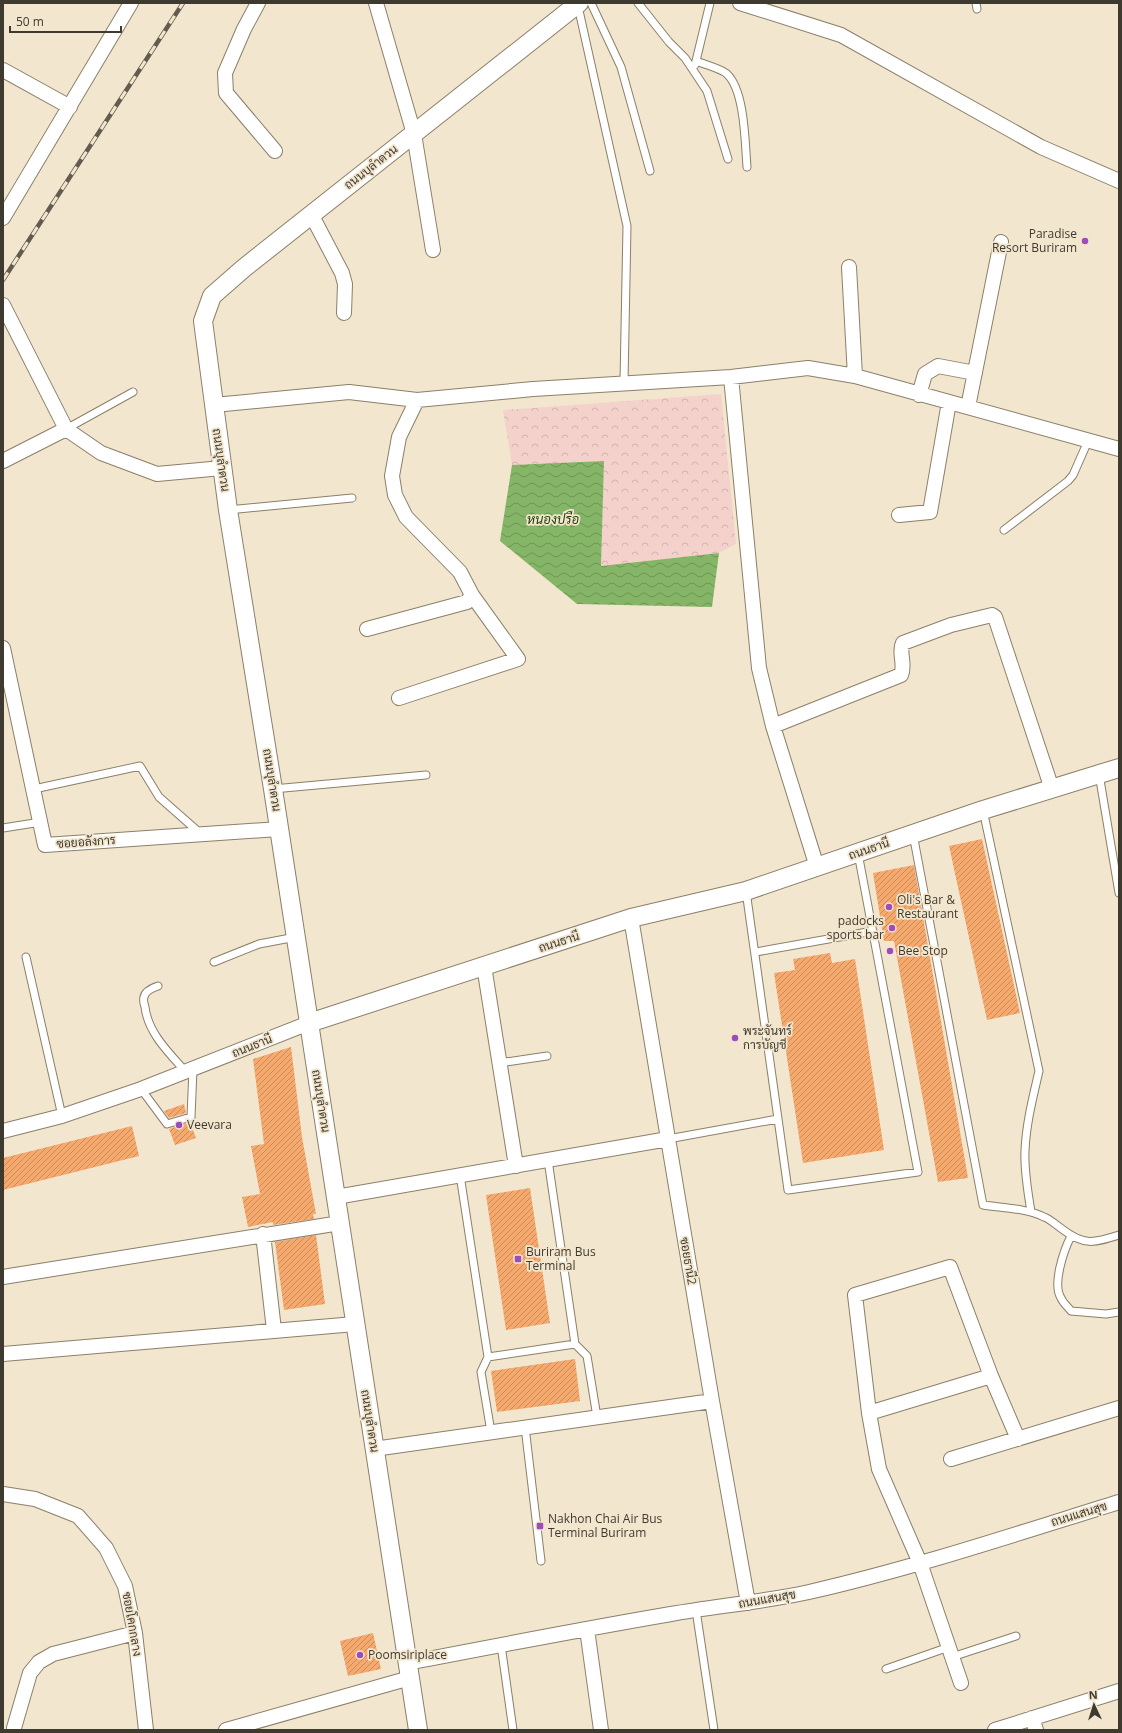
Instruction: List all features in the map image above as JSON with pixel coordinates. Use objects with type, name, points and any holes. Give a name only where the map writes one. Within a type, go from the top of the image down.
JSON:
[{"type":"street","points":[[3,218],[131,3]]},
{"type":"street","points":[[258,3],[244,29],[225,73],[226,93],[275,151]]},
{"type":"street","points":[[376,3],[414,134],[433,250]]},
{"type":"street","points":[[740,3],[840,35],[1041,146],[1119,181]]},
{"type":"street","name":"ถนนบุลำดวน","points":[[418,1730],[273,789],[228,510],[203,320],[212,296],[244,268],[311,214],[582,4]]},
{"type":"street","points":[[3,70],[70,107]]},
{"type":"street","points":[[311,214],[342,273],[345,284],[344,313]]},
{"type":"street","points":[[968,407],[1002,242]]},
{"type":"street","points":[[849,267],[854,376]]},
{"type":"street","points":[[3,305],[66,429],[101,453],[157,474],[222,468]]},
{"type":"street","points":[[920,395],[926,374],[938,366],[975,374]]},
{"type":"street","points":[[214,405],[349,392],[417,400],[624,382],[731,377],[808,368],[854,376],[1119,449]]},
{"type":"street","points":[[731,377],[760,668],[773,726],[817,867]]},
{"type":"street","points":[[399,698],[518,659],[472,595],[460,572],[406,517],[395,495],[392,476],[399,437],[417,400]]},
{"type":"street","points":[[899,515],[930,512],[949,402]]},
{"type":"street","points":[[3,461],[66,429]]},
{"type":"street","points":[[367,629],[467,602],[472,595]]},
{"type":"street","points":[[773,726],[901,675],[904,669],[901,648],[903,643],[951,625],[992,615],[995,617],[1052,789]]},
{"type":"street","name":"ซอยอลังการ","points":[[3,648],[45,845],[279,829]]},
{"type":"street","name":"ถนนธานี","points":[[3,1130],[62,1116],[141,1090],[309,1023],[631,918],[746,890],[983,810],[1119,768]]},
{"type":"street","name":"ซอยธานี2","points":[[631,918],[712,1401],[748,1603]]},
{"type":"street","points":[[484,966],[516,1166]]},
{"type":"street","points":[[336,1197],[668,1139]]},
{"type":"street","points":[[3,1277],[340,1222]]},
{"type":"street","points":[[263,1234],[274,1330]]},
{"type":"street","points":[[961,1683],[920,1563],[879,1469],[869,1413],[855,1295],[950,1267],[991,1376],[1018,1439]]},
{"type":"street","points":[[3,1354],[355,1324]]},
{"type":"street","points":[[869,1413],[991,1376]]},
{"type":"street","points":[[374,1449],[712,1401]]},
{"type":"street","points":[[951,1460],[1119,1408]]},
{"type":"street","name":"ซอยโคกกลาง","points":[[3,1494],[35,1499],[78,1516],[106,1548],[125,1586],[135,1633],[146,1730]]},
{"type":"street","name":"ถนนแสนสุข","points":[[408,1670],[501,1645],[696,1610],[748,1603],[809,1592],[920,1563],[1119,1502]]},
{"type":"street","points":[[587,1629],[601,1730]]},
{"type":"street","points":[[14,1728],[30,1673],[39,1662],[53,1654],[135,1633]]},
{"type":"street","points":[[226,1730],[408,1670]]},
{"type":"street","points":[[995,1730],[1034,1724],[1119,1690]]},
{"type":"lane","points":[[638,3],[669,42],[685,58],[707,91],[728,158]]},
{"type":"lane","points":[[694,71],[710,3]]},
{"type":"lane","points":[[582,4],[621,67],[650,171]]},
{"type":"lane","points":[[582,4],[628,226],[624,382]]},
{"type":"lane","points":[[696,61],[726,73],[734,82],[740,98],[747,167]]},
{"type":"lane","points":[[66,429],[133,392]]},
{"type":"lane","points":[[1004,530],[1068,481],[1073,475],[1088,441]]},
{"type":"lane","points":[[228,510],[352,498]]},
{"type":"lane","points":[[34,789],[140,766],[160,797],[201,834]]},
{"type":"lane","points":[[1098,774],[1119,892]]},
{"type":"lane","points":[[273,789],[426,775]]},
{"type":"lane","points":[[983,810],[1039,1071],[1030,1112],[1025,1151],[1026,1182],[1031,1212]]},
{"type":"lane","points":[[3,828],[41,822]]},
{"type":"lane","points":[[913,834],[983,1206],[1031,1212],[1045,1217],[1070,1236],[1084,1242],[1097,1242],[1119,1235]]},
{"type":"lane","points":[[746,890],[756,952],[788,1190],[918,1172],[858,853]]},
{"type":"lane","points":[[756,952],[873,930]]},
{"type":"lane","points":[[214,962],[259,944],[296,937]]},
{"type":"lane","points":[[26,957],[62,1116]]},
{"type":"lane","points":[[141,1090],[167,1124],[191,1117],[189,1071],[164,1048],[151,1028],[146,1013],[144,997],[148,991],[158,986]]},
{"type":"lane","points":[[499,1063],[547,1056]]},
{"type":"lane","points":[[668,1139],[778,1119]]},
{"type":"lane","points":[[548,1160],[576,1344],[587,1356],[597,1418]]},
{"type":"lane","points":[[460,1175],[488,1357],[481,1372],[491,1432]]},
{"type":"lane","points":[[1070,1236],[1064,1250],[1060,1273],[1058,1291],[1060,1298],[1071,1311],[1106,1314],[1119,1312]]},
{"type":"lane","points":[[488,1357],[576,1344]]},
{"type":"lane","points":[[525,1428],[541,1561]]},
{"type":"lane","points":[[696,1610],[714,1730]]},
{"type":"lane","points":[[886,1669],[1016,1636]]},
{"type":"lane","points":[[501,1645],[513,1730]]},
{"type":"green space","points":[[721,394],[736,544],[719,553],[601,566],[604,461],[512,465],[503,410]]},
{"type":"water","name":"หนองปรือ","points":[[604,461],[601,566],[719,553],[712,607],[577,604],[500,541],[512,465]]},
{"type":"building","points":[[982,839],[1020,1013],[987,1020],[949,846]]},
{"type":"building","points":[[914,865],[968,1178],[938,1182],[894,941],[884,941],[873,873]]},
{"type":"building","points":[[830,953],[832,963],[855,959],[884,1150],[803,1163],[774,973],[795,970],[793,959]]},
{"type":"building","points":[[291,1047],[302,1137],[316,1214],[313,1214],[314,1219],[273,1225],[273,1222],[248,1227],[242,1197],[260,1194],[251,1146],[264,1144],[253,1059]]},
{"type":"building","points":[[184,1104],[186,1113],[169,1118],[164,1111]]},
{"type":"building","points":[[190,1122],[196,1138],[175,1145],[169,1129]]},
{"type":"building","points":[[132,1126],[139,1156],[3,1190],[3,1158]]},
{"type":"building","name":"Buriram Bus Terminal","points":[[530,1188],[550,1323],[506,1330],[486,1195]]},
{"type":"building","points":[[316,1235],[325,1304],[284,1310],[275,1242]]},
{"type":"building","points":[[575,1359],[580,1401],[497,1412],[491,1371]]},
{"type":"building","name":"Poomsiriplace","points":[[373,1633],[381,1669],[348,1676],[340,1641]]},
{"type":"railway","points":[[3,280],[183,3]]},
{"type":"place","name":"Paradise Resort Buriram","points":[[1085,241]]},
{"type":"place","name":"Oli's Bar & Restaurant","points":[[889,907]]},
{"type":"place","name":"padocks sports bar","points":[[892,928]]},
{"type":"place","name":"Bee Stop","points":[[890,951]]},
{"type":"place","name":"พระจันทร์ การบัญชี","points":[[735,1038]]},
{"type":"place","name":"Veevara","points":[[179,1125]]},
{"type":"place","name":"Buriram Bus Terminal","points":[[518,1259]]},
{"type":"place","name":"Nakhon Chai Air Bus Terminal Buriram","points":[[540,1526]]},
{"type":"place","name":"Poomsiriplace","points":[[360,1655]]}]
